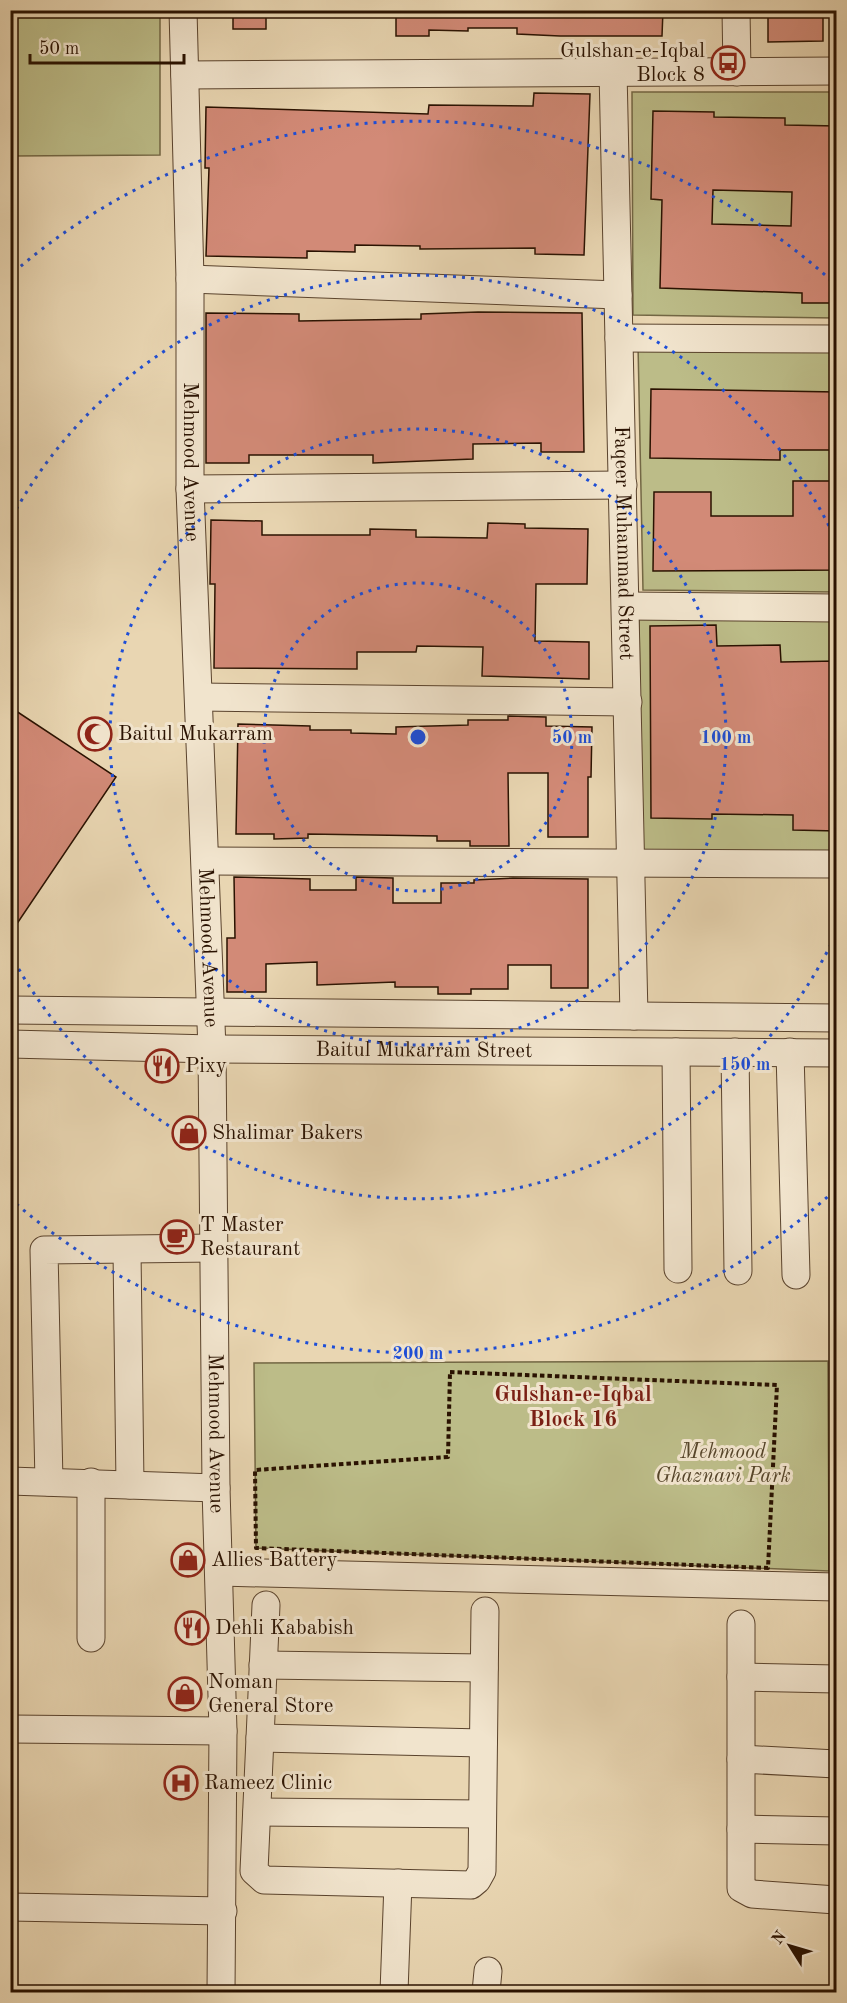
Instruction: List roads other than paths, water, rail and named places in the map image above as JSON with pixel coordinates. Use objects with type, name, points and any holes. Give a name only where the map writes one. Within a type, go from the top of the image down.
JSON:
[{"type":"street","name":"Mehmood Avenue","points":[[183,10],[190,279],[189,489],[212,1012],[216,1488],[223,1731],[221,1992]]},
{"type":"street","points":[[736,10],[736,72]]},
{"type":"street","name":"Faqeer Muhammad Street","points":[[613,71],[634,1016]]},
{"type":"street","points":[[185,75],[837,71]]},
{"type":"street","points":[[190,279],[618,295]]},
{"type":"street","points":[[619,338],[837,339]]},
{"type":"street","points":[[189,489],[622,485]]},
{"type":"street","points":[[626,606],[837,608]]},
{"type":"street","points":[[199,697],[628,702]]},
{"type":"street","points":[[207,861],[837,864]]},
{"type":"street","name":"Baitul Mukarram Street","points":[[10,1010],[837,1018]]},
{"type":"street","name":"Baitul Mukarram Street","points":[[10,1044],[212,1048],[837,1053]]},
{"type":"street","points":[[676,1052],[678,1269]]},
{"type":"street","points":[[735,1052],[738,1271]]},
{"type":"street","points":[[790,1052],[796,1275]]},
{"type":"street","points":[[49,1482],[44,1250],[127,1251],[215,1248]]},
{"type":"street","points":[[127,1251],[130,1485]]},
{"type":"street","points":[[10,1481],[216,1488]]},
{"type":"street","points":[[91,1638],[92,1482]]},
{"type":"street","points":[[220,1572],[837,1587]]},
{"type":"street","points":[[266,1605],[254,1871],[264,1880],[471,1885],[477,1881],[482,1871],[485,1611]]},
{"type":"street","points":[[741,1624],[741,1888],[752,1894],[837,1900]]},
{"type":"street","points":[[263,1665],[484,1668]]},
{"type":"street","points":[[741,1677],[837,1679]]},
{"type":"street","points":[[10,1729],[223,1731]]},
{"type":"street","points":[[260,1738],[483,1743]]},
{"type":"street","points":[[741,1759],[837,1764]]},
{"type":"street","points":[[257,1812],[482,1815]]},
{"type":"street","points":[[741,1829],[837,1831]]},
{"type":"street","points":[[394,1992],[398,1883]]},
{"type":"street","points":[[10,1907],[223,1911]]},
{"type":"place","name":"Gulshan-e-Iqbal Block 8","points":[[728,63]]},
{"type":"place","name":"Baitul Mukarram","points":[[95,734]]},
{"type":"place","name":"Pixy","points":[[162,1066]]},
{"type":"place","name":"Shalimar Bakers","points":[[189,1133]]},
{"type":"place","name":"T Master Restaurant","points":[[177,1237]]},
{"type":"place","name":"Allies Battery","points":[[188,1560]]},
{"type":"place","name":"Dehli Kababish","points":[[192,1628]]},
{"type":"place","name":"Noman General Store","points":[[185,1694]]},
{"type":"place","name":"Rameez Clinic","points":[[181,1783]]},
{"type":"district","name":"Gulshan-e-Iqbal Block 16","points":[[573,1408]]},
{"type":"park label","name":"Mehmood Ghaznavi Park","points":[[723,1464]]}]
